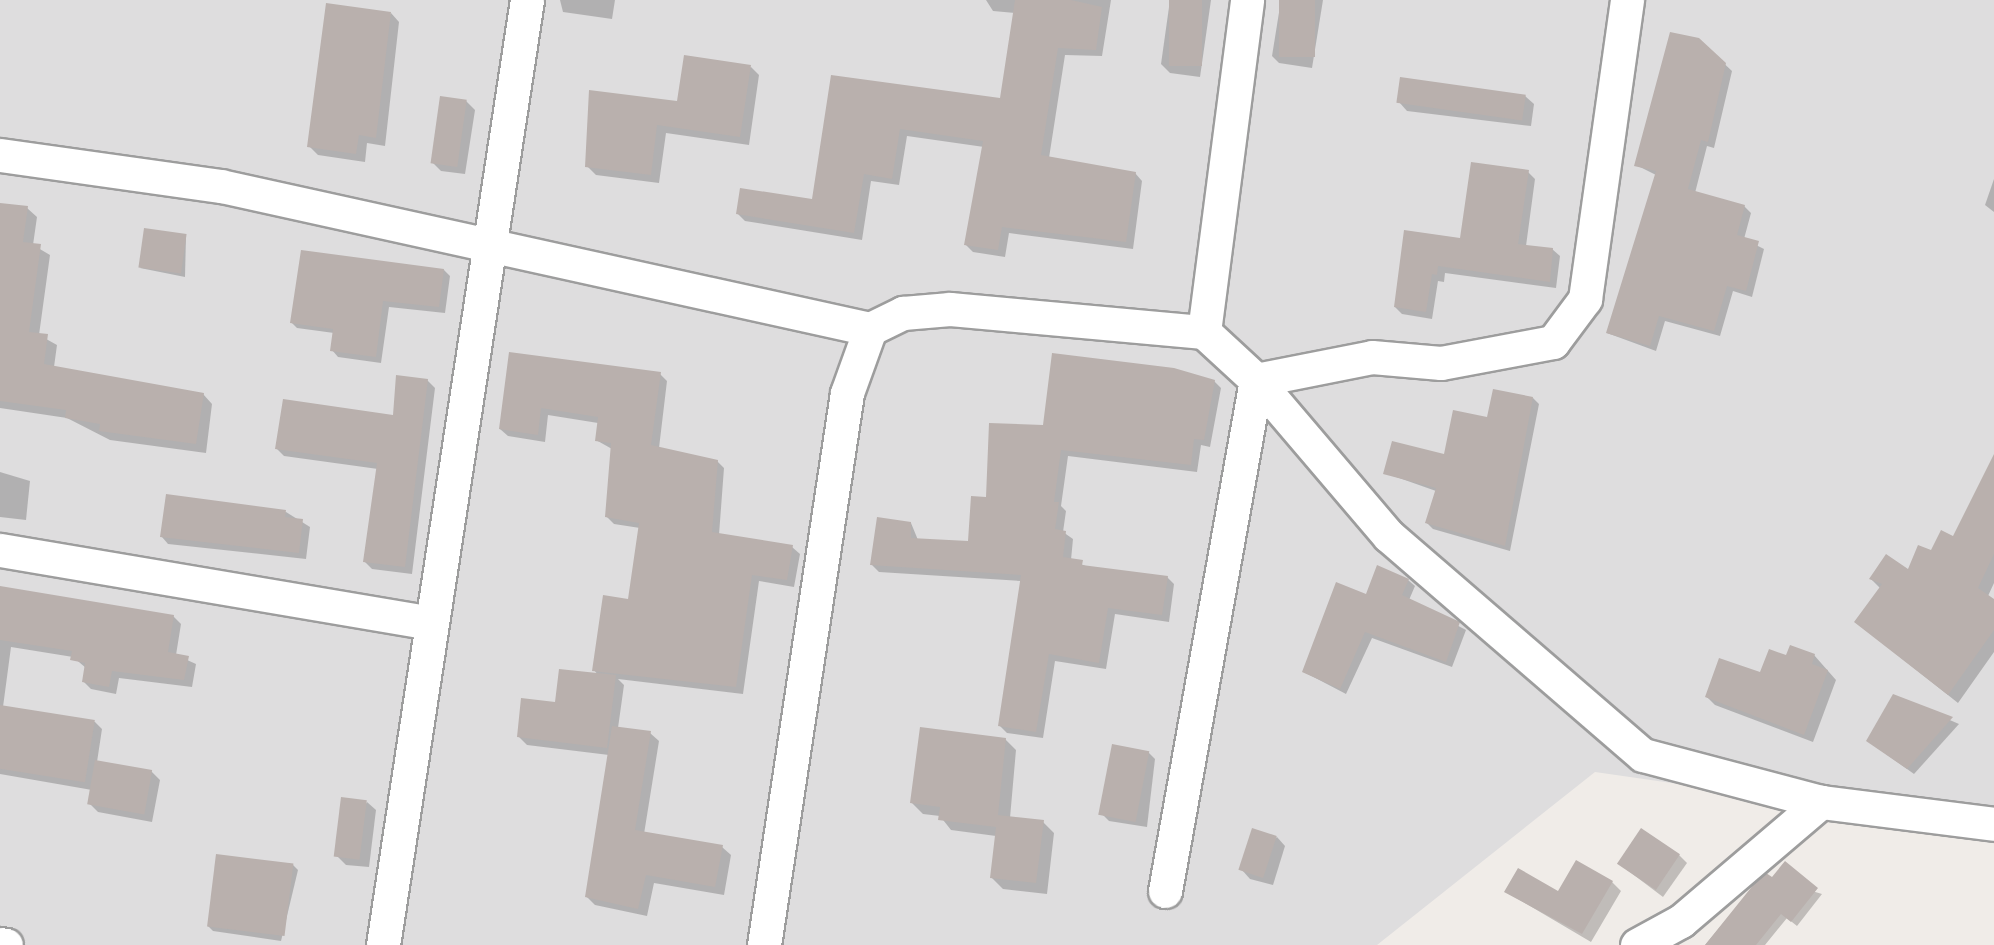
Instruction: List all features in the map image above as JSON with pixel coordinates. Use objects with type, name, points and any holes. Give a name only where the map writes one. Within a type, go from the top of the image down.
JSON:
[{"type":"street","points":[[382,945],[527,0]]},
{"type":"street","points":[[1204,332],[1247,0]]},
{"type":"street","points":[[1256,380],[1372,357],[1441,363],[1553,342],[1585,299],[1626,0]]},
{"type":"street","points":[[0,155],[221,186],[870,329],[903,313],[950,309],[1204,332],[1256,380],[1389,536],[1643,755],[1821,802],[1994,824]]},
{"type":"street","points":[[764,945],[847,393],[870,329]]},
{"type":"street","points":[[1165,891],[1256,380]]},
{"type":"street","points":[[0,550],[431,623]]},
{"type":"street","points":[[1637,945],[1681,921],[1821,802]]},
{"type":"street","points":[[0,944],[6,945]]},
{"type":"shaded area","points":[[0,0],[1994,0],[1994,829],[1595,772],[1377,945],[0,945]]},
{"type":"building","points":[[1015,0],[1071,0],[1102,7],[1096,50],[1058,48],[1041,155],[1136,172],[1126,242],[1002,227],[998,250],[964,245],[983,141],[900,129],[892,179],[864,174],[854,233],[736,214],[740,188],[812,199],[831,75],[1000,98]]},
{"type":"building","points":[[1169,0],[1202,0],[1202,66],[1169,66]]},
{"type":"building","points":[[1279,0],[1315,0],[1315,57],[1279,57]]},
{"type":"building","points":[[326,3],[391,12],[376,138],[359,135],[356,154],[307,147]]},
{"type":"building","points":[[1670,32],[1699,38],[1726,63],[1708,142],[1701,140],[1688,189],[1745,205],[1737,235],[1759,241],[1746,291],[1727,286],[1714,331],[1659,316],[1650,346],[1606,333],[1656,171],[1634,166]]},
{"type":"building","points":[[684,55],[751,65],[740,137],[657,125],[651,175],[585,167],[589,90],[677,101]]},
{"type":"building","points":[[1400,77],[1526,95],[1522,120],[1396,103]]},
{"type":"building","points":[[440,96],[467,100],[457,167],[431,163]]},
{"type":"building","points":[[1471,162],[1529,170],[1518,244],[1553,248],[1550,282],[1438,266],[1437,275],[1432,274],[1426,312],[1394,307],[1404,230],[1460,238]]},
{"type":"building","points":[[0,203],[28,206],[23,242],[41,244],[29,332],[48,334],[44,364],[204,393],[196,444],[99,431],[100,424],[65,418],[66,410],[0,401]]},
{"type":"building","points":[[144,228],[187,234],[181,274],[138,268]]},
{"type":"building","points":[[301,250],[444,269],[439,307],[383,301],[376,357],[330,351],[333,329],[290,323]]},
{"type":"building","points":[[509,352],[661,372],[651,445],[718,460],[712,532],[793,545],[787,580],[752,575],[736,687],[592,671],[603,595],[628,599],[639,523],[605,517],[611,443],[595,441],[598,417],[541,408],[538,435],[499,429]]},
{"type":"building","points":[[1052,353],[1174,368],[1215,380],[1204,440],[1194,439],[1191,465],[1061,450],[1054,502],[1059,502],[1055,529],[1066,531],[1063,557],[1083,560],[1082,565],[1168,576],[1162,615],[1108,608],[1099,663],[1049,654],[1036,732],[998,726],[1021,575],[870,565],[877,517],[911,522],[911,538],[968,541],[971,496],[986,497],[989,423],[1043,425]]},
{"type":"building","points":[[396,375],[428,379],[405,567],[363,562],[377,463],[275,449],[283,399],[393,415]]},
{"type":"building","points":[[1493,389],[1533,397],[1505,546],[1425,523],[1436,488],[1383,474],[1392,441],[1444,454],[1453,410],[1487,417]]},
{"type":"building","points":[[1994,454],[1994,554],[1978,588],[1994,599],[1994,630],[1948,695],[1854,622],[1882,584],[1869,579],[1886,554],[1908,569],[1918,545],[1931,550],[1941,530],[1953,536]]},
{"type":"building","points":[[166,494],[286,510],[285,517],[303,519],[299,553],[160,537]]},
{"type":"building","points":[[1377,565],[1409,579],[1402,595],[1460,622],[1446,662],[1365,632],[1340,689],[1302,672],[1336,582],[1366,594]]},
{"type":"building","points":[[0,586],[174,615],[168,652],[189,656],[184,680],[112,671],[109,687],[82,682],[85,663],[70,660],[72,651],[0,640]]},
{"type":"building","points":[[1790,645],[1815,654],[1812,664],[1828,670],[1804,735],[1705,697],[1719,658],[1760,672],[1769,649],[1786,655]]},
{"type":"building","points":[[559,669],[616,675],[607,748],[517,737],[521,698],[555,702]]},
{"type":"building","points":[[1893,694],[1953,717],[1907,769],[1866,741]]},
{"type":"building","points":[[0,705],[95,720],[85,782],[0,769]]},
{"type":"building","points":[[612,726],[651,731],[635,830],[723,845],[715,887],[646,875],[638,909],[585,897]]},
{"type":"building","points":[[920,727],[1006,738],[998,815],[1044,820],[1036,883],[990,878],[996,827],[938,820],[940,807],[910,803]]},
{"type":"building","points":[[1112,744],[1149,751],[1136,822],[1098,815]]},
{"type":"building","points":[[95,760],[152,770],[144,814],[87,804]]},
{"type":"building","points":[[341,797],[367,800],[359,860],[334,857]]},
{"type":"building","points":[[1252,828],[1277,836],[1263,878],[1238,870]]},
{"type":"building","points":[[1641,828],[1680,854],[1656,890],[1617,864]]},
{"type":"building","points":[[216,854],[293,864],[285,936],[207,926]]},
{"type":"building","points":[[1576,860],[1613,881],[1582,934],[1504,892],[1518,868],[1558,891]]},
{"type":"building","points":[[1785,861],[1818,888],[1791,922],[1781,914],[1756,945],[1705,945],[1754,884],[1766,873],[1772,877]]}]
